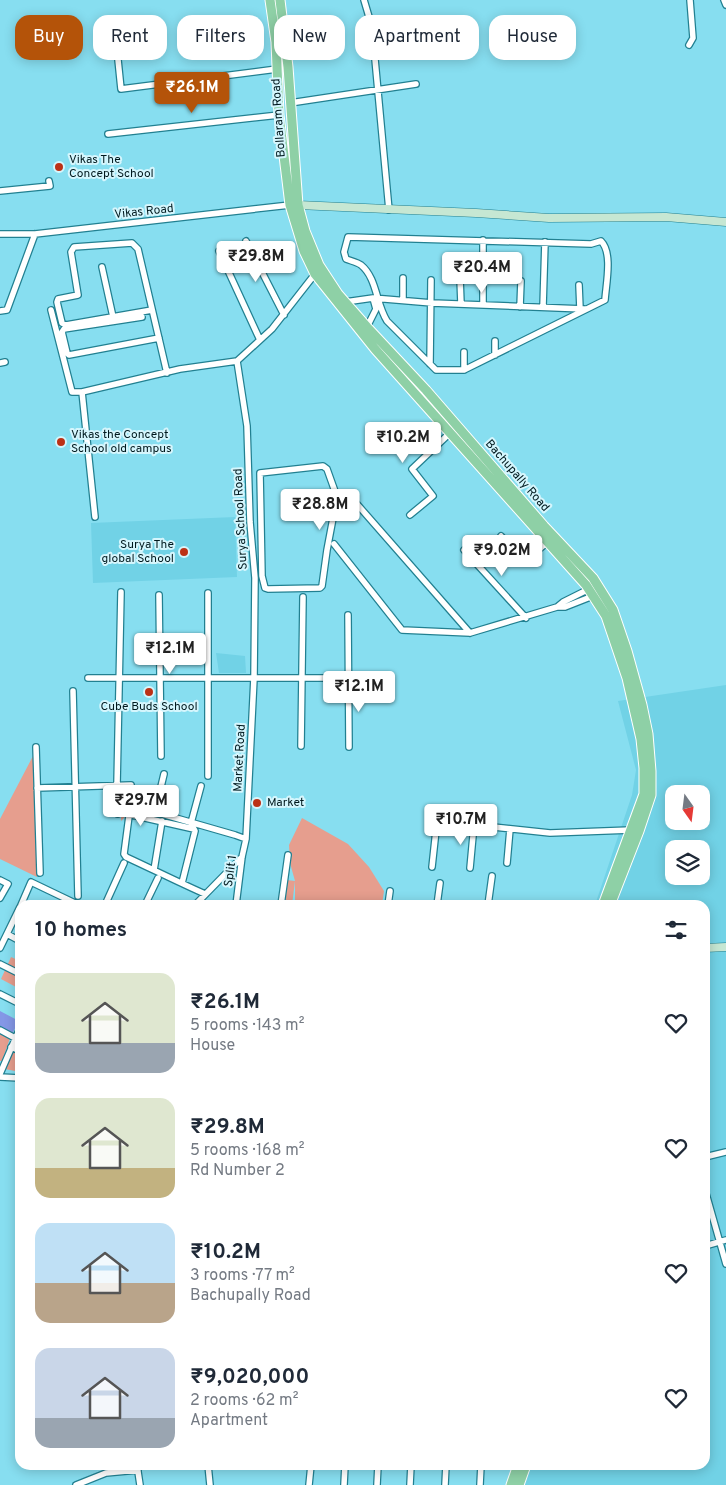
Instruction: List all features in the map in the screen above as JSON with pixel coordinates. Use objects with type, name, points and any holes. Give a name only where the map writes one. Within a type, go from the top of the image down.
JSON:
[{"type":"main road","name":"Bollaram Road","points":[[270,0],[276,42],[279,115],[294,205]]},
{"type":"main road","name":"Bollaram Road","points":[[280,0],[290,103],[294,205]]},
{"type":"main road","name":"Bachupally Road","points":[[294,205],[304,251],[315,274],[344,312],[390,358],[426,390],[544,526],[593,578],[613,610],[642,705],[648,734],[652,771],[651,796],[640,831],[612,900]]},
{"type":"main road","name":"Bachupally Road","points":[[294,205],[319,265],[345,302],[495,484],[548,541],[592,593],[606,616],[627,678],[641,739],[644,794],[605,900]]},
{"type":"main road","points":[[511,1485],[516,1470]]},
{"type":"main road","points":[[519,1485],[524,1470]]},
{"type":"street","points":[[364,0],[372,27],[389,210]]},
{"type":"street","points":[[689,45],[693,38],[690,0]]},
{"type":"street","points":[[724,0],[726,4]]},
{"type":"street","points":[[118,60],[121,89],[277,69]]},
{"type":"street","points":[[290,103],[416,84]]},
{"type":"street","points":[[108,134],[279,115]]},
{"type":"street","points":[[0,191],[50,186],[49,182]]},
{"type":"street","points":[[294,205],[548,218],[666,218],[726,222]]},
{"type":"street","name":"Vikas Road","points":[[0,234],[35,234],[294,205]]},
{"type":"street","points":[[0,311],[7,310],[35,234]]},
{"type":"street","points":[[367,327],[376,309],[375,298],[370,276],[360,264],[346,259],[344,252],[348,237],[590,244],[601,241],[606,246],[608,260],[605,300],[583,309],[464,370],[436,370],[387,321],[375,298]]},
{"type":"street","points":[[483,240],[483,305]]},
{"type":"street","points":[[246,241],[284,315]]},
{"type":"street","points":[[543,307],[545,242]]},
{"type":"street","points":[[152,310],[66,325],[62,323],[58,299],[78,295],[71,252],[74,247],[132,244],[138,249],[167,373]]},
{"type":"street","points":[[219,251],[260,340]]},
{"type":"street","points":[[102,267],[113,317]]},
{"type":"street","points":[[51,310],[72,392],[82,392],[167,373],[237,361],[284,315],[315,274]]},
{"type":"street","points":[[403,278],[403,300]]},
{"type":"street","points":[[460,278],[460,304]]},
{"type":"street","points":[[430,364],[431,280]]},
{"type":"street","points":[[520,307],[521,281]]},
{"type":"street","points":[[579,285],[583,309]]},
{"type":"street","points":[[345,302],[375,298],[460,304],[583,309]]},
{"type":"street","points":[[142,317],[64,329],[62,332],[67,353],[69,355],[159,338]]},
{"type":"street","points":[[495,341],[495,355]]},
{"type":"street","points":[[464,352],[464,370]]},
{"type":"street","name":"Surya School Road","points":[[237,361],[246,420],[250,522],[255,578],[254,678]]},
{"type":"street","points":[[82,392],[95,517]]},
{"type":"street","points":[[410,515],[433,496],[412,470],[451,432]]},
{"type":"street","points":[[324,466],[327,469],[337,498],[323,583],[320,588],[265,588],[262,576],[261,521],[260,473],[324,466]]},
{"type":"street","points":[[249,483],[260,483]]},
{"type":"street","points":[[349,495],[470,634]]},
{"type":"street","points":[[250,522],[261,521]]},
{"type":"street","points":[[501,536],[524,562],[548,541]]},
{"type":"street","points":[[334,544],[402,630],[470,634],[557,607],[565,607],[592,593]]},
{"type":"street","points":[[464,550],[526,618]]},
{"type":"street","points":[[255,578],[262,576]]},
{"type":"street","points":[[118,814],[121,592]]},
{"type":"street","points":[[208,594],[208,776]]},
{"type":"street","points":[[159,595],[161,756]]},
{"type":"street","points":[[301,746],[303,597]]},
{"type":"street","points":[[348,616],[349,747]]},
{"type":"street","points":[[88,678],[375,678]]},
{"type":"street","name":"Market Road","points":[[246,839],[254,678]]},
{"type":"street","points":[[73,691],[78,896]]},
{"type":"street","points":[[36,746],[40,873]]},
{"type":"street","points":[[164,774],[156,812],[246,839]]},
{"type":"street","points":[[37,788],[131,785]]},
{"type":"street","points":[[191,823],[201,786]]},
{"type":"street","points":[[182,883],[196,831],[162,821],[129,816],[123,852],[126,857],[205,894]]},
{"type":"street","points":[[154,870],[162,821]]},
{"type":"street","points":[[432,867],[437,822],[550,833],[631,830]]},
{"type":"street","points":[[470,868],[474,825]]},
{"type":"street","points":[[507,863],[510,829]]},
{"type":"street","name":"Split 1","points":[[237,900],[246,839]]},
{"type":"street","points":[[282,900],[288,855]]},
{"type":"street","points":[[200,900],[242,857]]},
{"type":"street","points":[[107,900],[124,863]]},
{"type":"street","points":[[489,900],[492,876]]},
{"type":"street","points":[[147,900],[158,878]]},
{"type":"street","points":[[0,880],[8,884],[0,898]]},
{"type":"street","points":[[23,900],[31,882],[69,900]]},
{"type":"street","points":[[438,900],[440,883]]},
{"type":"street","points":[[389,900],[390,891]]},
{"type":"street","points":[[0,948],[15,918]]},
{"type":"street","points":[[7,934],[15,938]]},
{"type":"street","points":[[710,948],[726,947]]},
{"type":"street","points":[[0,964],[15,972]]},
{"type":"street","points":[[0,994],[15,1002]]},
{"type":"street","points":[[0,1030],[15,1038],[0,1076],[15,1078]]},
{"type":"street","points":[[11,1047],[15,1049]]},
{"type":"street","points":[[710,1156],[726,1152]]},
{"type":"street","points":[[710,1204],[723,1241],[726,1264]]},
{"type":"street","points":[[710,1245],[723,1241]]},
{"type":"street","points":[[76,1485],[106,1473],[125,1470]]},
{"type":"street","points":[[138,1470],[140,1485]]},
{"type":"street","points":[[208,1470],[210,1485]]},
{"type":"street","points":[[309,1485],[310,1470]]},
{"type":"street","points":[[344,1485],[345,1470]]},
{"type":"street","points":[[377,1485],[378,1470]]},
{"type":"street","points":[[410,1485],[411,1470]]},
{"type":"street","points":[[445,1485],[446,1470]]},
{"type":"street","points":[[480,1470],[480,1485]]},
{"type":"shaded area","points":[[235,517],[237,577],[93,583],[91,523]]},
{"type":"shaded area","points":[[216,653],[245,656],[246,673],[219,673]]},
{"type":"shaded area","points":[[726,685],[726,1485],[513,1485],[515,1470],[710,1470],[710,900],[597,900],[632,795],[636,770],[618,701]]},
{"type":"shaded area","points":[[33,756],[37,877],[0,859],[0,819]]},
{"type":"shaded area","points":[[122,791],[129,792],[124,818],[121,821]]},
{"type":"shaded area","points":[[302,818],[348,844],[369,867],[384,891],[383,900],[295,900],[295,881],[290,863],[289,845]]},
{"type":"shaded area","points":[[287,880],[295,881],[293,900],[285,900]]},
{"type":"shaded area","points":[[11,957],[15,959],[15,970],[7,966]]},
{"type":"shaded area","points":[[6,968],[15,972],[15,986],[1,979]]},
{"type":"shaded area","points":[[0,1011],[15,1019],[15,1028],[12,1034],[0,1028]]},
{"type":"shaded area","points":[[0,1034],[10,1038],[2,1061],[0,1061]]},
{"type":"shaded area","points":[[13,1049],[15,1050],[15,1071],[5,1069]]},
{"type":"place","name":"Vikas The Concept School","points":[[59,167]]},
{"type":"place","name":"Vikas the Concept School old campus","points":[[61,442]]},
{"type":"place","name":"Surya The global School","points":[[184,552]]},
{"type":"place","name":"Cube Buds School","points":[[149,692]]},
{"type":"place","name":"Market","points":[[257,803]]}]
